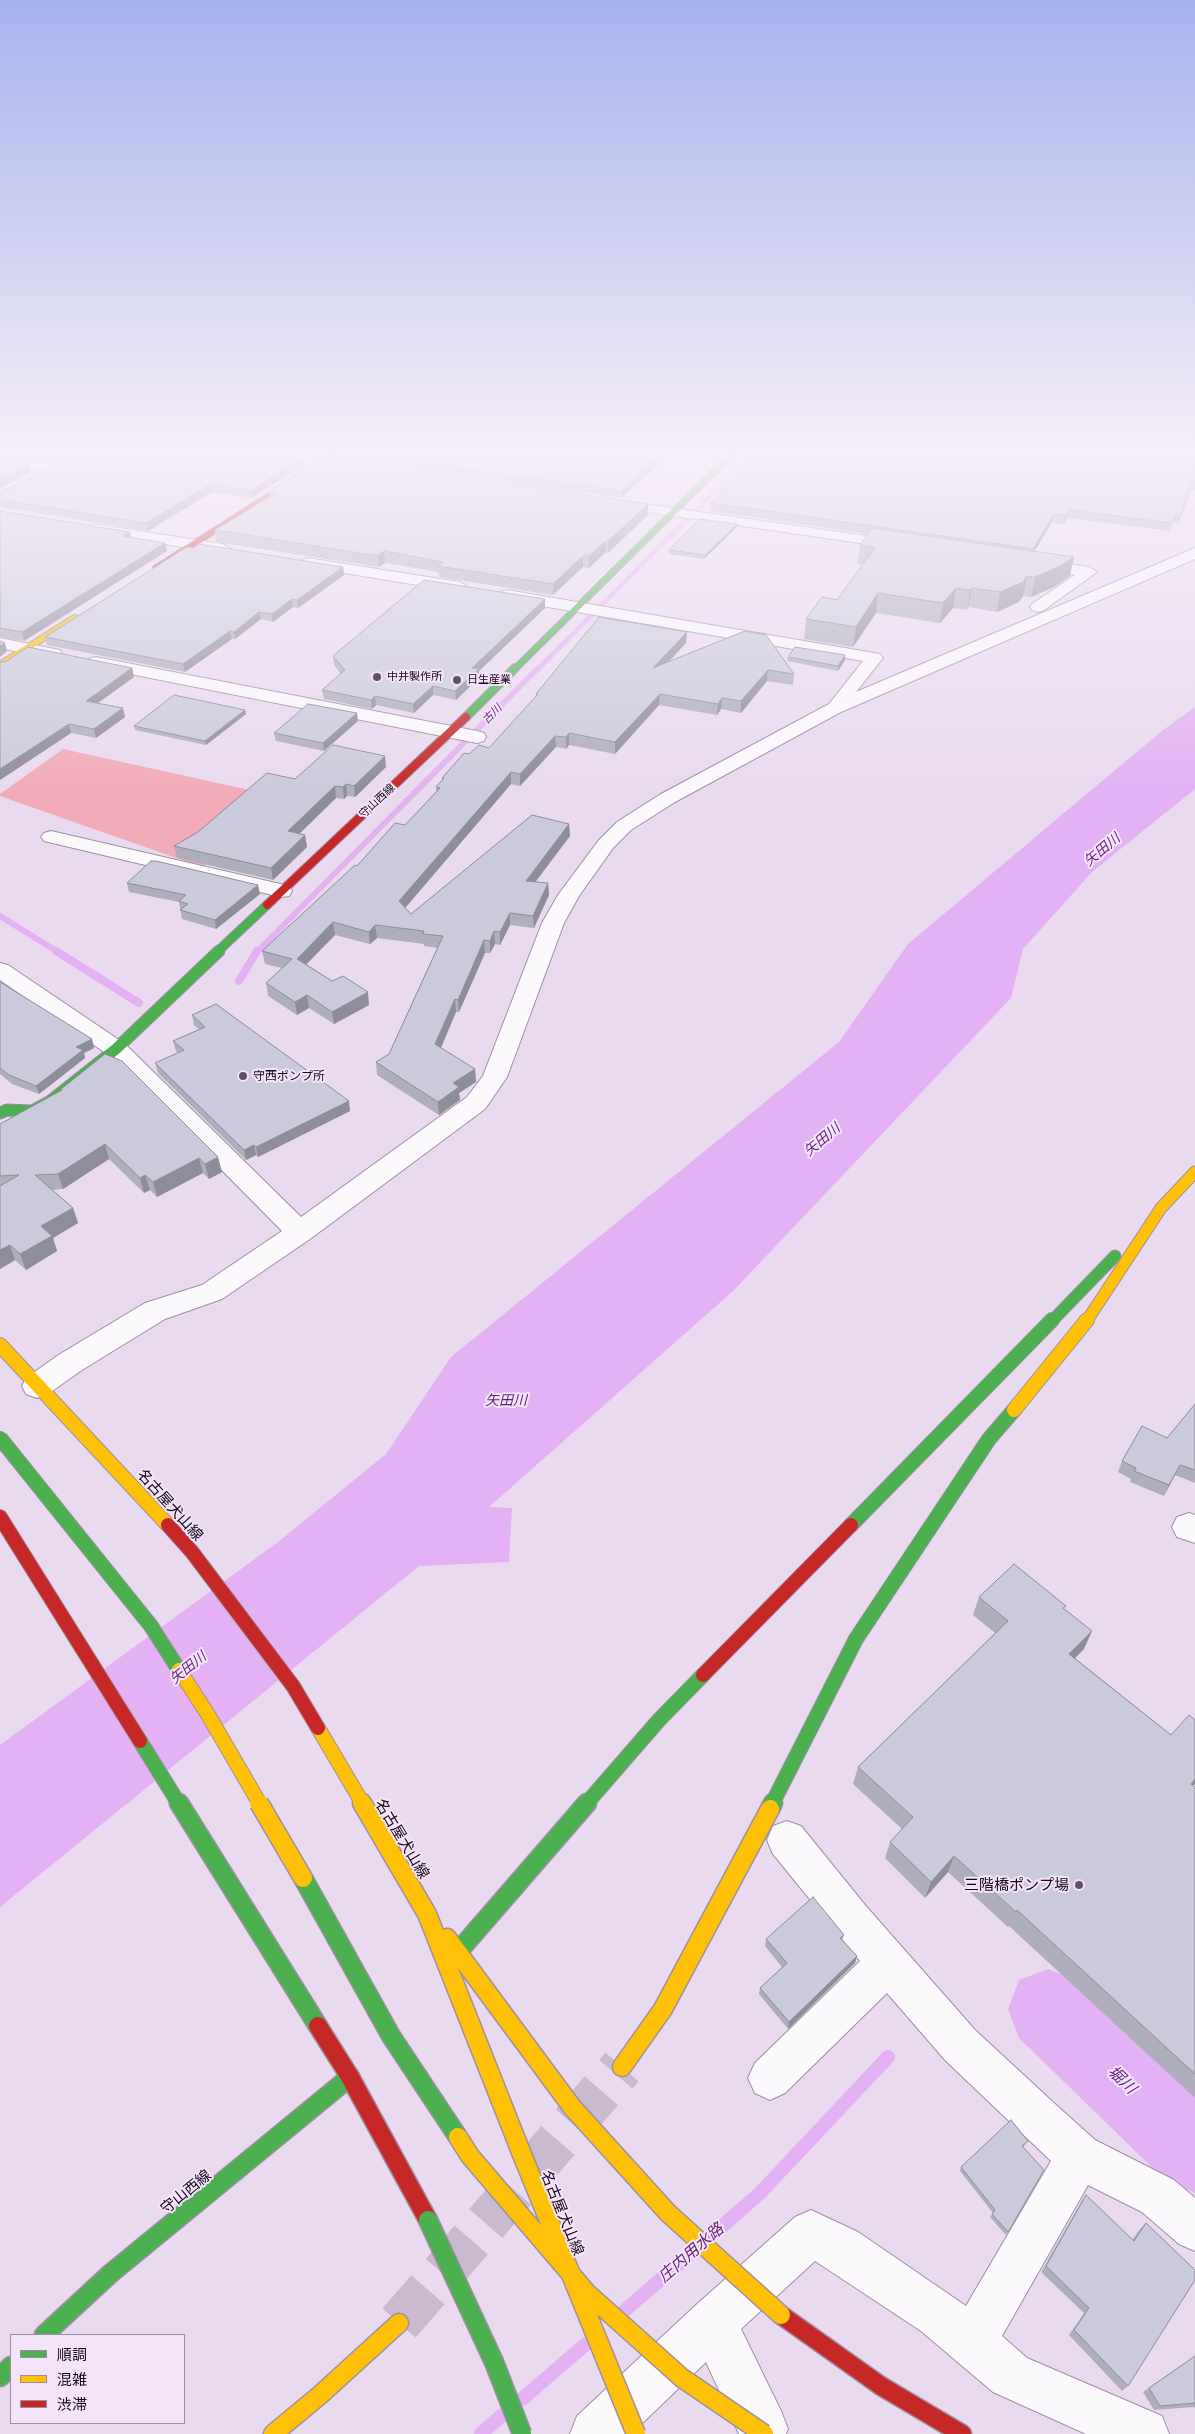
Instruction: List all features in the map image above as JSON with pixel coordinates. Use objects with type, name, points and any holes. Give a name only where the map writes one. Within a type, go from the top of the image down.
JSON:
[{"type":"street","points":[[144,576],[159,567]]},
{"type":"street","points":[[330,567],[471,589]]},
{"type":"street","name":"守山西線","points":[[32,1111],[50,1102],[116,1048],[282,891],[463,734],[631,567]]},
{"type":"street","points":[[1030,624],[1028,614],[1090,572],[1050,567]]},
{"type":"street","points":[[42,1390],[71,1362],[155,1311],[212,1292],[300,1232],[476,1103],[494,1076],[553,923],[569,895],[606,844],[624,826],[668,798],[835,708],[1163,567]]},
{"type":"street","points":[[490,592],[874,658],[835,708]]},
{"type":"street","points":[[0,665],[86,612]]},
{"type":"street","points":[[0,643],[463,734]]},
{"type":"street","points":[[51,837],[282,891]]},
{"type":"street","points":[[0,970],[116,1048],[300,1232]]},
{"type":"street","points":[[0,1113],[7,1110],[32,1111]]},
{"type":"street","points":[[0,1127],[32,1111]]},
{"type":"street","points":[[457,1953],[660,1720],[1162,1208],[1195,1172]]},
{"type":"street","points":[[622,2067],[663,2009],[784,1784],[856,1639],[989,1439],[1081,1330],[1162,1208]]},
{"type":"street","name":"名古屋犬山線","points":[[0,1345],[141,1494],[192,1552],[293,1686],[414,1889],[427,1914],[521,2152],[636,2434]]},
{"type":"street","points":[[0,1438],[96,1557],[161,1642],[207,1712],[327,1919],[391,2036],[470,2156],[587,2293],[682,2378],[765,2434]]},
{"type":"street","points":[[0,1517],[350,2077],[428,2220],[494,2362],[522,2434]]},
{"type":"street","points":[[787,1840],[960,2044],[1079,2156],[1158,2196],[1195,2228]]},
{"type":"street","points":[[427,1914],[443,1931],[457,1953],[572,2107],[668,2213],[781,2315],[881,2386],[962,2434]]},
{"type":"street","points":[[770,2078],[889,1962]]},
{"type":"street","name":"守山西線","points":[[45,2334],[110,2274],[350,2077]]},
{"type":"street","points":[[972,2342],[1079,2156]]},
{"type":"street","points":[[596,2434],[713,2322],[811,2233],[841,2249],[938,2314],[1010,2375],[1144,2434]]},
{"type":"street","points":[[713,2322],[765,2434]]},
{"type":"street","points":[[273,2434],[320,2395],[399,2323]]},
{"type":"street","points":[[0,2377],[10,2367]]},
{"type":"shaded area","points":[[63,749],[281,797],[226,853],[202,867],[0,796],[0,794]]},
{"type":"water","name":"矢田川","points":[[1195,707],[1195,789],[1092,872],[1023,949],[1011,998],[733,1291],[489,1507],[512,1508],[509,1562],[419,1566],[0,1907],[0,1745],[278,1542],[386,1454],[451,1357],[839,1042],[908,944],[1163,730]]},
{"type":"building","points":[[0,567],[127,567],[22,632],[0,628]]},
{"type":"building","points":[[156,567],[343,567],[297,600],[292,599],[272,614],[259,612],[234,632],[230,631],[183,664],[45,637]]},
{"type":"building","points":[[442,567],[572,567],[553,584]]},
{"type":"building","points":[[861,567],[1059,567],[1035,577],[1027,576],[1023,582],[1000,592],[956,588],[943,603],[878,593],[856,627],[806,619],[822,597],[837,600]]},
{"type":"building","points":[[424,580],[545,599],[472,668],[479,669],[455,691],[433,686],[413,704],[375,696],[371,700],[322,690],[345,670],[333,656]]},
{"type":"building","points":[[599,617],[687,632],[653,668],[745,631],[766,635],[794,674],[768,670],[741,701],[722,698],[718,704],[660,694],[615,742],[569,733],[566,737],[555,736],[520,774],[511,772],[399,901],[411,914],[532,815],[569,824],[526,881],[548,883],[533,916],[510,913],[500,932],[494,931],[490,941],[484,940],[458,1000],[455,999],[435,1044],[475,1069],[453,1083],[459,1087],[438,1102],[376,1062],[389,1054],[443,936],[423,934],[424,931],[375,925],[369,932],[333,922],[297,959],[332,981],[343,976],[368,992],[332,1012],[307,995],[295,1002],[266,983],[292,959],[262,951],[355,865],[357,866],[395,823],[405,825],[440,788],[436,787],[464,753],[469,754],[479,745],[489,748],[538,694],[536,694]]},
{"type":"building","points":[[28,647],[132,668],[86,701],[123,708],[94,729],[69,724],[0,769],[0,662],[5,662]]},
{"type":"building","points":[[795,647],[845,655],[838,666],[788,657]]},
{"type":"building","points":[[174,695],[245,710],[205,741],[134,726]]},
{"type":"building","points":[[308,704],[357,713],[323,743],[274,733]]},
{"type":"building","points":[[333,745],[385,756],[354,786],[346,784],[343,787],[335,786],[288,831],[305,835],[271,868],[174,846],[198,832],[267,773],[295,779]]},
{"type":"building","points":[[151,861],[258,885],[215,920],[180,910],[188,904],[179,901],[186,895],[127,883]]},
{"type":"building","points":[[0,982],[92,1039],[76,1047],[83,1050],[36,1086],[9,1075],[0,1068]]},
{"type":"building","name":"守西ポンプ所","points":[[216,1004],[349,1101],[256,1147],[254,1145],[244,1150],[155,1063],[184,1050],[173,1041],[205,1027],[192,1015]]},
{"type":"building","points":[[105,1054],[122,1061],[218,1157],[205,1164],[199,1158],[153,1182],[145,1175],[140,1178],[105,1144],[58,1174],[35,1175],[73,1208],[41,1226],[52,1236],[20,1254],[10,1245],[0,1250],[0,1186],[19,1175],[0,1176],[0,1124],[62,1090],[60,1090]]},
{"type":"building","points":[[1195,1404],[1195,1470],[1180,1465],[1169,1485],[1134,1471],[1136,1468],[1122,1461],[1142,1426],[1167,1438]]},
{"type":"building","name":"三階橋ポンプ場","points":[[1014,1564],[1066,1606],[1063,1608],[1092,1631],[1069,1654],[1171,1735],[1189,1715],[1195,1720],[1195,1779],[1191,1784],[1195,1787],[1195,2074],[1017,1910],[1016,1912],[954,1856],[931,1882],[890,1842],[913,1817],[858,1767],[1008,1621],[979,1597]]},
{"type":"building","points":[[813,1897],[844,1935],[840,1938],[857,1956],[789,2022],[760,1988],[787,1963],[766,1939]]},
{"type":"building","points":[[1011,2120],[1028,2141],[1022,2146],[1044,2170],[1008,2232],[992,2214],[995,2210],[961,2167]]},
{"type":"building","points":[[1086,2195],[1134,2241],[1146,2223],[1195,2270],[1195,2280],[1128,2386],[1074,2330],[1089,2308],[1046,2266]]},
{"type":"building","points":[[1195,2356],[1195,2403],[1160,2406],[1149,2388]]},
{"type":"waterway","name":"古川","points":[[537,670],[640,567]]},
{"type":"waterway","name":"古川","points":[[257,952],[538,668]]},
{"type":"waterway","points":[[0,916],[58,952]]},
{"type":"waterway","points":[[56,951],[139,1003]]},
{"type":"waterway","name":"古川","points":[[239,981],[257,951]]},
{"type":"waterway","name":"堀川","points":[[1048,2009],[1195,2150]]},
{"type":"waterway","name":"庄内用水路","points":[[711,2236],[760,2193],[888,2057]]},
{"type":"waterway","name":"庄内用水路","points":[[624,2311],[694,2251]]},
{"type":"waterway","name":"庄内用水路","points":[[522,2399],[586,2344]]},
{"type":"waterway","name":"庄内用水路","points":[[481,2434],[502,2415]]},
{"type":"tunnel","points":[[399,2323],[622,2067]]},
{"type":"traffic: fast","points":[[466,717],[618,567]]},
{"type":"traffic: fast","points":[[0,1113],[7,1110],[32,1111],[49,1102],[116,1049],[267,905]]},
{"type":"traffic: fast","points":[[851,1525],[1115,1256]]},
{"type":"traffic: fast","points":[[770,1809],[856,1639],[989,1439],[1014,1410]]},
{"type":"traffic: fast","points":[[0,1438],[151,1626],[179,1670]]},
{"type":"traffic: fast","points":[[457,1953],[659,1720],[703,1675]]},
{"type":"traffic: fast","points":[[140,1741],[318,2026]]},
{"type":"traffic: fast","points":[[303,1878],[391,2036],[458,2137]]},
{"type":"traffic: fast","points":[[45,2334],[110,2274],[350,2077]]},
{"type":"traffic: fast","points":[[428,2220],[494,2362],[522,2434]]},
{"type":"traffic: fast","points":[[0,2377],[10,2367]]},
{"type":"traffic: slow","points":[[0,665],[75,618]]},
{"type":"traffic: slow","points":[[1014,1410],[1081,1330],[1161,1208],[1195,1172]]},
{"type":"traffic: slow","points":[[0,1345],[168,1525]]},
{"type":"traffic: slow","points":[[179,1670],[207,1713],[303,1878]]},
{"type":"traffic: slow","points":[[318,1728],[427,1914],[521,2152]]},
{"type":"traffic: slow","points":[[622,2067],[663,2009],[770,1809]]},
{"type":"traffic: slow","points":[[447,1938],[572,2107]]},
{"type":"traffic: slow","points":[[572,2107],[668,2213],[781,2315]]},
{"type":"traffic: slow","points":[[458,2137],[470,2156],[587,2293],[682,2378],[764,2434]]},
{"type":"traffic: slow","points":[[521,2152],[636,2434]]},
{"type":"traffic: slow","points":[[273,2434],[320,2395],[399,2323]]},
{"type":"traffic: jam","points":[[267,905],[466,717]]},
{"type":"traffic: jam","points":[[0,1517],[140,1741]]},
{"type":"traffic: jam","points":[[168,1525],[192,1552],[293,1686],[318,1728]]},
{"type":"traffic: jam","points":[[703,1675],[851,1525]]},
{"type":"traffic: jam","points":[[318,2026],[350,2077],[428,2220]]},
{"type":"traffic: jam","points":[[781,2315],[881,2386],[962,2434]]},
{"type":"place","name":"中井製作所","points":[[377,677]]},
{"type":"place","name":"日生産業","points":[[457,680]]},
{"type":"place","name":"守西ポンプ所","points":[[243,1076]]},
{"type":"place","name":"三階橋ポンプ場","points":[[1079,1885]]}]
